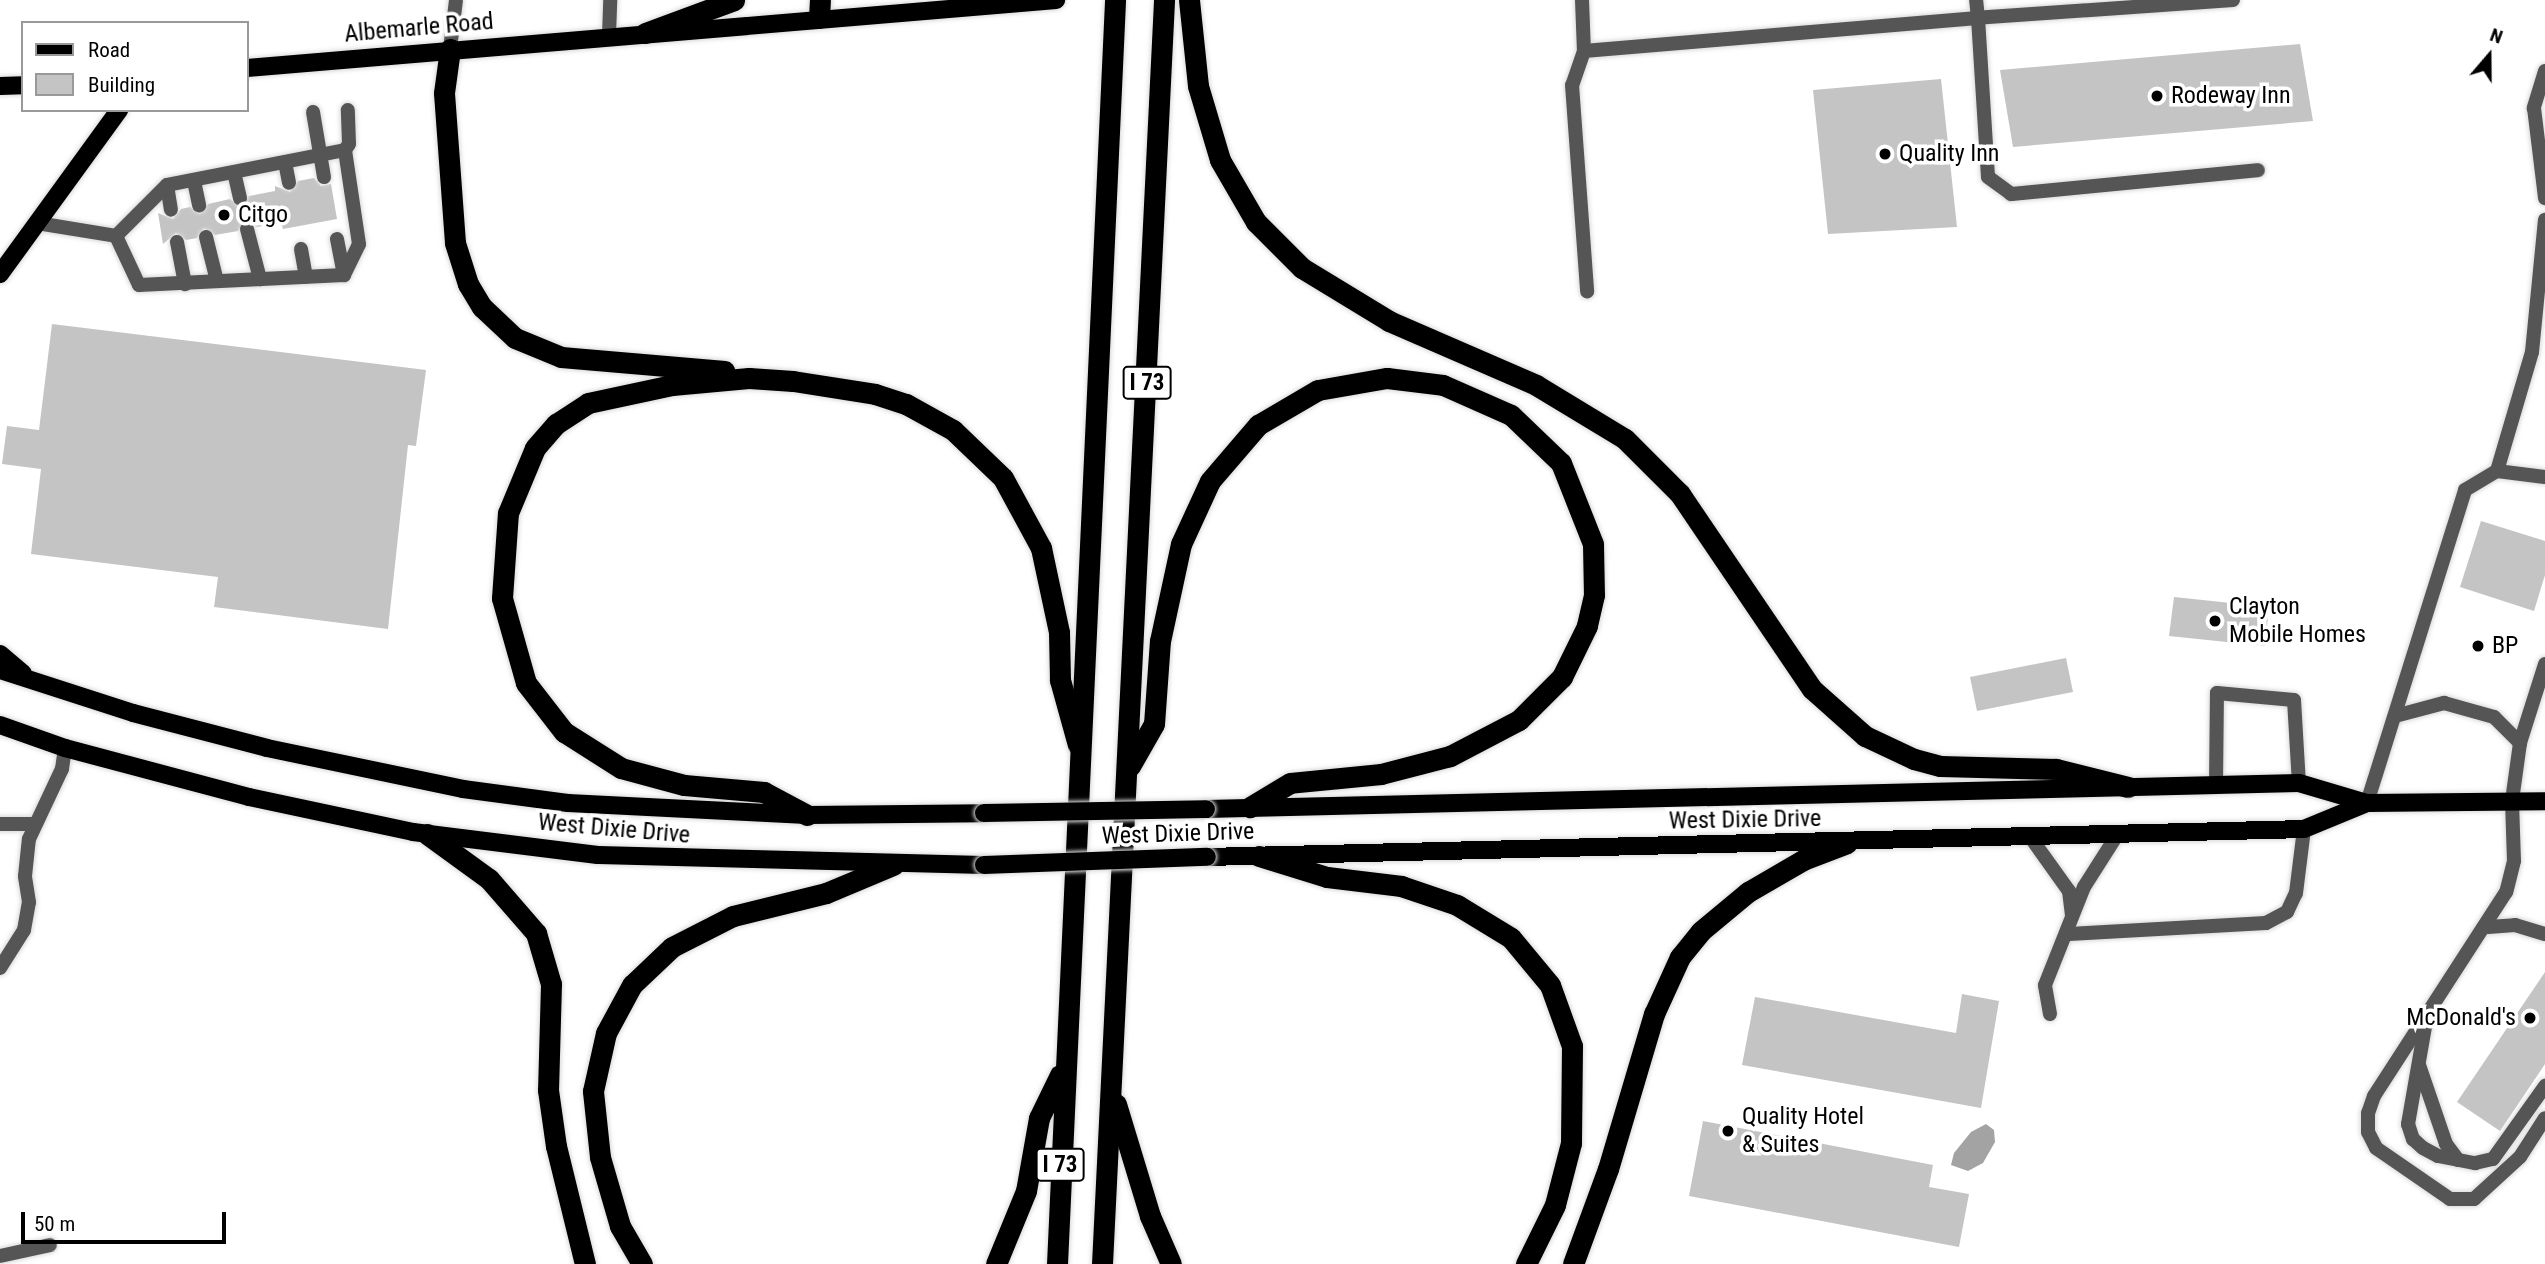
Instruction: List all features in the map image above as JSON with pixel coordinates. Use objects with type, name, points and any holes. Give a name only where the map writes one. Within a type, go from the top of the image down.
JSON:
[{"type":"highway","points":[[645,33],[734,0]]},
{"type":"highway","name":"I 73","points":[[1056,1264],[1078,745],[1093,533],[1115,0]]},
{"type":"highway","name":"I 73","points":[[1102,1264],[1114,1096],[1164,0]]},
{"type":"highway","points":[[1189,0],[1198,86],[1220,160],[1256,222],[1302,268],[1389,321],[1536,384],[1625,439],[1680,494],[1812,689],[1865,736],[1914,759],[1940,765],[2056,769],[2128,787]]},
{"type":"highway","points":[[450,50],[444,93],[455,243],[468,284],[492,319],[515,338],[561,357],[726,371],[749,378]]},
{"type":"highway","points":[[807,815],[764,792],[655,780],[586,749],[551,720],[526,683],[502,598],[502,546],[513,494],[535,448],[556,424],[588,403],[622,392],[749,378],[822,384],[906,404],[953,430],[988,461],[1016,498],[1041,548],[1059,632],[1059,680],[1078,745]]},
{"type":"highway","points":[[1130,766],[1154,723],[1162,628],[1181,544],[1210,481],[1258,425],[1318,390],[1387,378],[1443,385],[1511,415],[1561,463],[1593,544],[1594,595],[1587,626],[1562,677],[1519,720],[1450,756],[1371,775],[1290,783],[1250,807]]},
{"type":"highway","points":[[428,834],[489,879],[536,933],[551,984],[548,1090],[556,1146],[585,1264]]},
{"type":"highway","points":[[1573,1264],[1608,1170],[1654,1014],[1680,957],[1701,931],[1748,892],[1803,860],[1847,843]]},
{"type":"highway","points":[[1259,856],[1327,877],[1401,886],[1457,905],[1511,938],[1550,985],[1572,1046],[1571,1143],[1555,1205],[1525,1264]]},
{"type":"highway","points":[[642,1264],[620,1226],[600,1157],[593,1091],[606,1033],[632,985],[672,947],[733,916],[826,892],[893,865]]},
{"type":"highway","points":[[996,1264],[1026,1191],[1039,1118],[1064,1067]]},
{"type":"highway","points":[[1114,1096],[1150,1216],[1171,1264]]},
{"type":"main road","name":"Albemarle Road","points":[[248,68],[645,33],[820,9],[1055,0]]},
{"type":"main road","points":[[0,86],[21,85]]},
{"type":"main road","points":[[0,274],[118,112]]},
{"type":"main road","points":[[0,654],[34,682]]},
{"type":"main road","name":"West Dixie Drive","points":[[0,670],[267,748],[463,789],[568,803],[807,815],[984,813],[2299,783],[2367,803],[2545,801]]},
{"type":"main road","name":"West Dixie Drive","points":[[0,725],[65,748],[249,797],[428,834],[598,855],[893,865],[1847,843],[2304,829],[2367,803]]},
{"type":"street","points":[[450,50],[456,0]]},
{"type":"street","points":[[609,36],[610,0]]},
{"type":"street","points":[[1582,0],[1584,51],[1572,85],[1587,291]]},
{"type":"street","points":[[1976,0],[1988,177],[2011,194],[2258,170]]},
{"type":"street","points":[[1584,51],[2233,0]]},
{"type":"street","points":[[2545,71],[2534,108],[2545,198]]},
{"type":"street","points":[[344,275],[359,244],[345,150],[349,144],[348,110]]},
{"type":"street","points":[[313,112],[324,177]]},
{"type":"street","points":[[116,236],[167,185],[345,150]]},
{"type":"street","points":[[285,162],[289,183]]},
{"type":"street","points":[[234,172],[240,198]]},
{"type":"street","points":[[194,181],[199,205]]},
{"type":"street","points":[[167,185],[172,210]]},
{"type":"street","points":[[2497,471],[2532,352],[2545,220]]},
{"type":"street","points":[[37,223],[116,236]]},
{"type":"street","points":[[247,229],[260,279]]},
{"type":"street","points":[[116,236],[139,285],[344,275]]},
{"type":"street","points":[[206,237],[217,281]]},
{"type":"street","points":[[337,239],[344,275]]},
{"type":"street","points":[[177,242],[185,284]]},
{"type":"street","points":[[301,248],[306,277]]},
{"type":"street","points":[[2367,803],[2465,490],[2497,471],[2545,477]]},
{"type":"street","points":[[2545,664],[2520,743],[2512,801],[2514,861],[2506,892],[2488,927],[2371,1105],[2368,1132],[2376,1148],[2450,1199],[2474,1199],[2520,1157],[2545,1118]]},
{"type":"street","points":[[2216,785],[2217,693],[2294,700],[2299,783]]},
{"type":"street","points":[[2395,716],[2444,704],[2494,717],[2520,743]]},
{"type":"street","points":[[0,968],[24,930],[29,902],[26,855],[33,824],[62,769],[65,748]]},
{"type":"street","points":[[0,824],[33,824]]},
{"type":"street","points":[[2069,934],[2266,923],[2287,912],[2296,894],[2304,829]]},
{"type":"street","points":[[2050,1014],[2045,985],[2069,934],[2094,868],[2117,835]]},
{"type":"street","points":[[2031,838],[2069,891],[2073,919]]},
{"type":"street","points":[[2488,927],[2515,925],[2545,934]]},
{"type":"street","points":[[2427,1017],[2408,1110],[2413,1139],[2438,1156],[2458,1160],[2493,1159],[2545,1086]]},
{"type":"street","points":[[2419,1064],[2446,1144],[2458,1160]]},
{"type":"street","points":[[0,1256],[50,1245]]},
{"type":"shaded area","points":[[1986,1124],[1994,1130],[1995,1142],[1983,1163],[1968,1171],[1951,1165],[1954,1153],[1971,1132]]},
{"type":"building","name":"Rodeway Inn","points":[[2300,44],[2313,121],[2013,147],[2000,70]]},
{"type":"building","name":"Quality Inn","points":[[1941,79],[1957,227],[1828,234],[1813,90]]},
{"type":"building","points":[[314,178],[321,186],[331,184],[337,219],[283,229],[281,223],[257,227],[245,220],[238,231],[215,235],[204,228],[197,238],[186,240],[176,233],[163,244],[158,213],[173,219],[181,209],[190,207],[200,214],[208,204],[230,199],[241,207],[249,196],[275,191],[275,186],[290,192],[298,181]]},
{"type":"building","points":[[52,324],[426,370],[416,446],[408,445],[388,629],[214,607],[218,577],[31,554],[41,469],[2,464],[7,426],[39,430]]},
{"type":"building","points":[[2481,521],[2545,541],[2545,575],[2534,611],[2460,587]]},
{"type":"building","points":[[2174,597],[2269,607],[2265,646],[2169,636]]},
{"type":"building","points":[[2066,658],[2073,692],[1977,711],[1970,677]]},
{"type":"building","name":"McDonald's","points":[[2545,972],[2545,1064],[2500,1131],[2457,1102]]},
{"type":"building","points":[[1962,994],[1999,1001],[1981,1108],[1742,1065],[1755,997],[1956,1033]]},
{"type":"building","points":[[1703,1121],[1933,1165],[1929,1187],[1969,1194],[1959,1247],[1689,1196]]},
{"type":"place","name":"Rodeway Inn","points":[[2157,96]]},
{"type":"place","name":"Quality Inn","points":[[1885,154]]},
{"type":"place","name":"Citgo","points":[[224,215]]},
{"type":"place","name":"Clayton Mobile Homes","points":[[2215,621]]},
{"type":"place","name":"BP","points":[[2478,646]]},
{"type":"place","name":"McDonald's","points":[[2530,1018]]},
{"type":"place","name":"Quality Hotel & Suites","points":[[1728,1131]]}]
